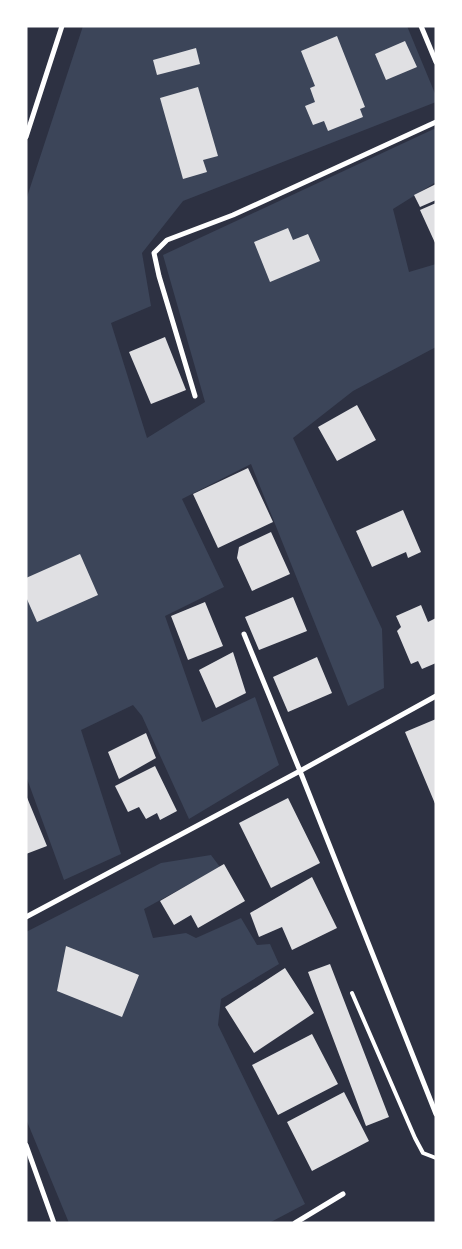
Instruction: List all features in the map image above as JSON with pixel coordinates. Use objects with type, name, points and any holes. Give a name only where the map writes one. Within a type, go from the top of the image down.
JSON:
[{"type":"street","points":[[26,137],[62,26]]},
{"type":"street","points":[[421,26],[436,62]]},
{"type":"street","points":[[195,396],[158,276],[154,253],[168,240],[233,215],[436,122]]},
{"type":"street","points":[[244,634],[436,1114]]},
{"type":"street","points":[[26,917],[436,696]]},
{"type":"street","points":[[26,1145],[54,1223]]},
{"type":"street","points":[[295,1223],[343,1194]]},
{"type":"lane","points":[[352,993],[415,1138],[423,1153],[436,1158]]},
{"type":"shaded area","points":[[83,26],[407,26],[436,96],[436,102],[183,201],[142,253],[151,306],[111,323],[147,438],[205,402],[163,255],[436,128],[436,182],[393,209],[409,272],[436,264],[436,347],[353,391],[293,438],[382,629],[384,688],[348,706],[251,464],[182,499],[224,587],[165,616],[202,722],[255,697],[279,765],[189,819],[142,716],[133,705],[81,730],[121,854],[64,880],[26,776],[26,200]]},
{"type":"shaded area","points":[[211,855],[220,867],[144,909],[153,938],[186,933],[196,938],[241,918],[257,945],[270,944],[279,964],[221,999],[218,1025],[305,1204],[269,1223],[69,1223],[26,1119],[26,932],[161,863]]},
{"type":"building","points":[[337,36],[365,107],[360,109],[363,117],[328,131],[324,121],[313,125],[305,106],[315,102],[310,88],[315,86],[301,51]]},
{"type":"building","points":[[405,41],[417,67],[386,80],[375,54]]},
{"type":"building","points":[[196,48],[200,64],[157,75],[153,60]]},
{"type":"building","points":[[198,87],[218,156],[203,160],[207,172],[183,179],[160,98]]},
{"type":"building","points":[[436,184],[436,200],[420,207],[414,195]]},
{"type":"building","points":[[436,203],[436,245],[420,210]]},
{"type":"building","points":[[288,228],[293,240],[308,234],[320,261],[270,282],[254,242]]},
{"type":"building","points":[[165,337],[186,390],[151,404],[129,352]]},
{"type":"building","points":[[357,405],[376,440],[337,461],[318,427]]},
{"type":"building","points":[[248,468],[273,522],[218,548],[193,494]]},
{"type":"building","points":[[403,510],[421,552],[408,558],[406,552],[372,567],[356,531]]},
{"type":"building","points":[[271,532],[290,574],[252,591],[237,558],[239,547]]},
{"type":"building","points":[[80,554],[98,595],[37,622],[26,597],[26,578]]},
{"type":"building","points":[[293,597],[307,631],[259,650],[245,617]]},
{"type":"building","points":[[205,602],[223,646],[188,660],[171,616]]},
{"type":"building","points":[[421,605],[428,622],[436,618],[436,663],[422,669],[418,661],[411,664],[397,631],[401,627],[396,616]]},
{"type":"building","points":[[233,652],[246,693],[216,708],[199,670]]},
{"type":"building","points":[[317,657],[332,693],[288,712],[273,677]]},
{"type":"building","points":[[436,719],[436,806],[405,732]]},
{"type":"building","points":[[146,733],[156,758],[119,779],[108,752]]},
{"type":"building","points":[[155,766],[177,811],[160,820],[157,813],[146,819],[139,807],[128,812],[115,786]]},
{"type":"building","points":[[26,795],[47,846],[26,854]]},
{"type":"building","points":[[288,798],[320,863],[271,888],[239,823]]},
{"type":"building","points":[[224,864],[245,901],[198,928],[191,915],[174,925],[160,901]]},
{"type":"building","points":[[312,877],[337,928],[292,950],[282,927],[259,937],[250,913]]},
{"type":"building","points":[[66,946],[139,975],[122,1017],[57,991]]},
{"type":"building","points":[[330,964],[389,1117],[366,1126],[308,972]]},
{"type":"building","points":[[285,968],[314,1013],[254,1053],[225,1007]]},
{"type":"building","points":[[312,1034],[338,1084],[278,1115],[252,1065]]},
{"type":"building","points":[[344,1092],[369,1141],[312,1171],[287,1122]]}]
